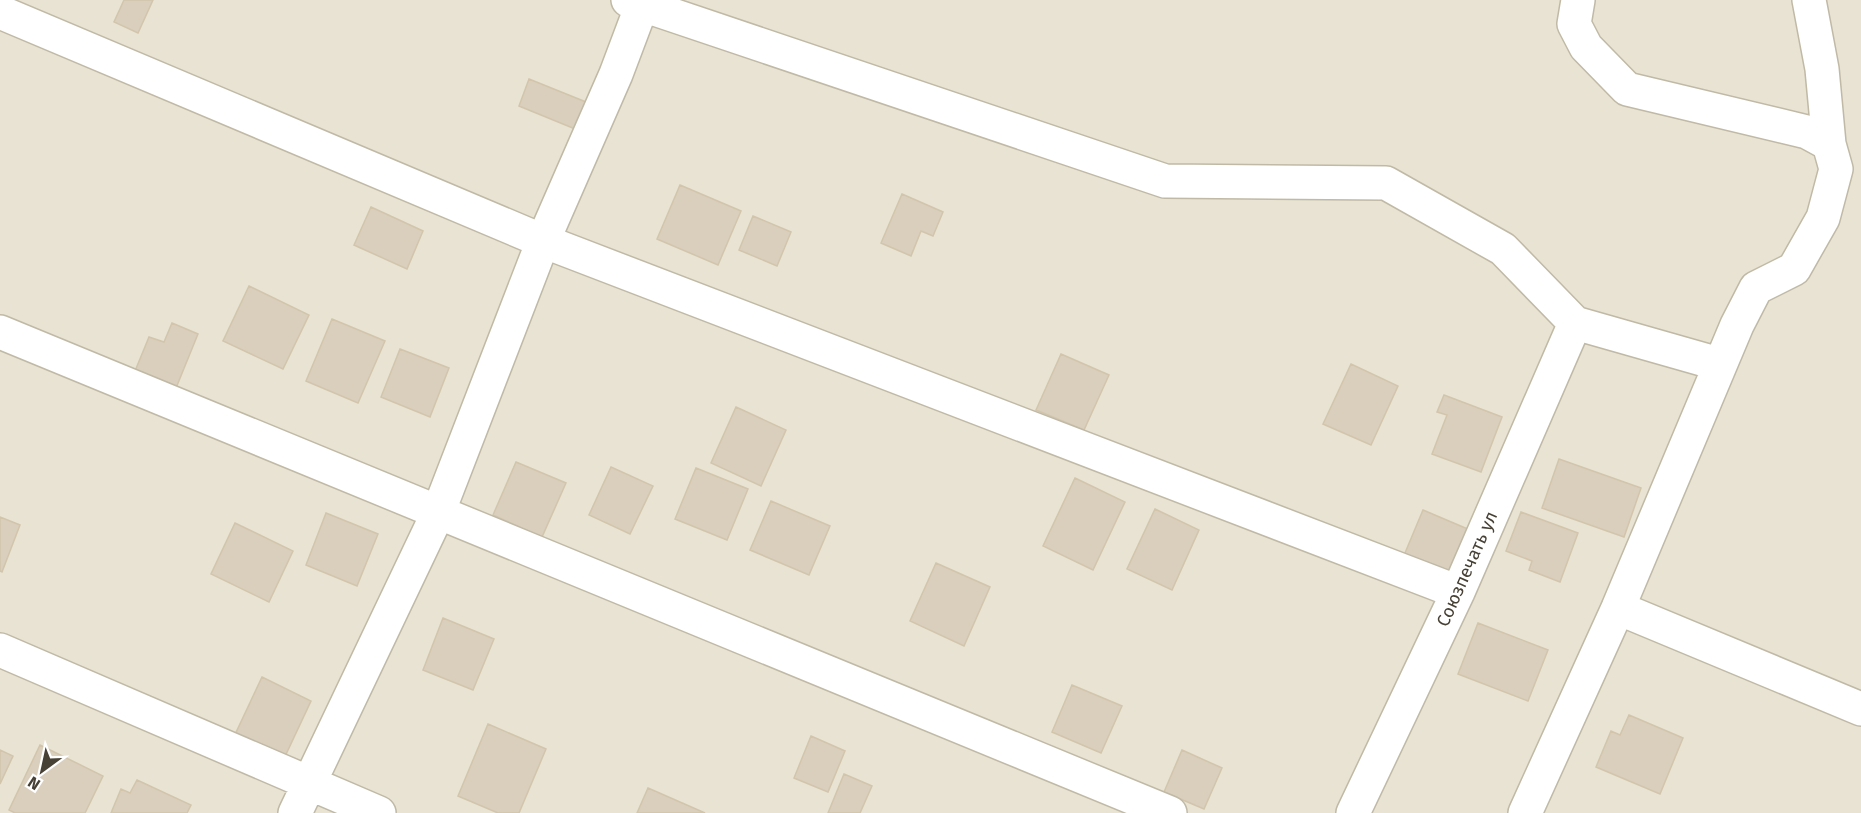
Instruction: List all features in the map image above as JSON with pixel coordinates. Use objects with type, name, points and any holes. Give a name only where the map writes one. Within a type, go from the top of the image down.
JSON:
[{"type":"street","points":[[1578,0],[1574,24],[1586,47],[1627,89],[1807,132],[1829,144]]},
{"type":"street","points":[[1525,813],[1618,608],[1719,364],[1756,288],[1794,269],[1823,218],[1836,169],[1829,144],[1822,69],[1809,0]]},
{"type":"street","points":[[295,813],[438,513],[543,242],[616,74],[635,2],[1165,181],[1386,183],[1503,249],[1575,323],[1719,364]]},
{"type":"street","points":[[0,12],[543,242],[1458,592]]},
{"type":"street","name":"Союзпечать ул","points":[[1353,813],[1458,592],[1575,323]]},
{"type":"street","points":[[0,332],[1170,813]]},
{"type":"street","points":[[1618,608],[1861,709]]},
{"type":"street","points":[[0,650],[380,813]]},
{"type":"shaded area","points":[[0,0],[1861,0],[1861,813],[0,813]]},
{"type":"building","points":[[124,0],[153,0],[138,33],[114,22]]},
{"type":"building","points":[[529,79],[591,104],[580,131],[519,106]]},
{"type":"building","points":[[680,185],[741,211],[718,265],[657,239]]},
{"type":"building","points":[[902,194],[943,212],[933,236],[921,231],[911,256],[881,243]]},
{"type":"building","points":[[371,207],[423,231],[407,269],[354,245]]},
{"type":"building","points":[[753,216],[791,232],[777,266],[739,250]]},
{"type":"building","points":[[249,286],[309,315],[283,369],[223,341]]},
{"type":"building","points":[[332,319],[385,341],[358,403],[306,381]]},
{"type":"building","points":[[172,323],[198,334],[176,388],[135,371],[149,337],[164,342]]},
{"type":"building","points":[[400,349],[449,368],[430,417],[381,397]]},
{"type":"building","points":[[1061,354],[1109,375],[1084,430],[1036,410]]},
{"type":"building","points":[[1351,364],[1398,386],[1371,445],[1323,424]]},
{"type":"building","points":[[1444,395],[1502,417],[1481,472],[1432,454],[1447,415],[1437,412]]},
{"type":"building","points":[[736,407],[786,430],[761,486],[711,463]]},
{"type":"building","points":[[1559,459],[1641,488],[1624,537],[1542,508]]},
{"type":"building","points":[[516,462],[566,483],[542,537],[493,515]]},
{"type":"building","points":[[611,467],[653,486],[630,534],[589,515]]},
{"type":"building","points":[[696,468],[748,489],[727,540],[675,519]]},
{"type":"building","points":[[1075,478],[1125,502],[1093,570],[1043,546]]},
{"type":"building","points":[[771,501],[830,526],[809,575],[750,550]]},
{"type":"building","points":[[1155,509],[1199,530],[1172,590],[1127,569]]},
{"type":"building","points":[[1423,510],[1470,530],[1449,580],[1402,560]]},
{"type":"building","points":[[1521,512],[1578,533],[1560,582],[1529,570],[1532,561],[1506,551]]},
{"type":"building","points":[[326,513],[378,534],[357,586],[306,565]]},
{"type":"building","points":[[0,517],[20,525],[2,572],[0,571]]},
{"type":"building","points":[[235,523],[293,551],[269,602],[211,574]]},
{"type":"building","points":[[936,563],[990,587],[964,646],[910,621]]},
{"type":"building","points":[[443,618],[494,639],[473,690],[423,670]]},
{"type":"building","points":[[1478,623],[1548,650],[1528,701],[1458,674]]},
{"type":"building","points":[[262,677],[311,701],[281,765],[232,741]]},
{"type":"building","points":[[1072,685],[1122,706],[1101,753],[1052,732]]},
{"type":"building","points":[[1629,715],[1683,738],[1660,794],[1596,767],[1611,731],[1620,735]]},
{"type":"building","points":[[488,724],[546,749],[519,813],[498,813],[458,796]]},
{"type":"building","points":[[811,736],[845,751],[828,792],[794,778]]},
{"type":"building","points":[[40,745],[103,776],[85,813],[15,813],[9,810]]},
{"type":"building","points":[[0,750],[13,756],[0,784]]},
{"type":"building","points":[[1182,750],[1222,768],[1204,809],[1164,792]]},
{"type":"building","points":[[844,774],[872,786],[860,813],[828,813]]},
{"type":"building","points":[[137,780],[191,805],[187,813],[111,813],[121,789],[130,793]]},
{"type":"building","points":[[648,788],[705,813],[637,813]]}]
